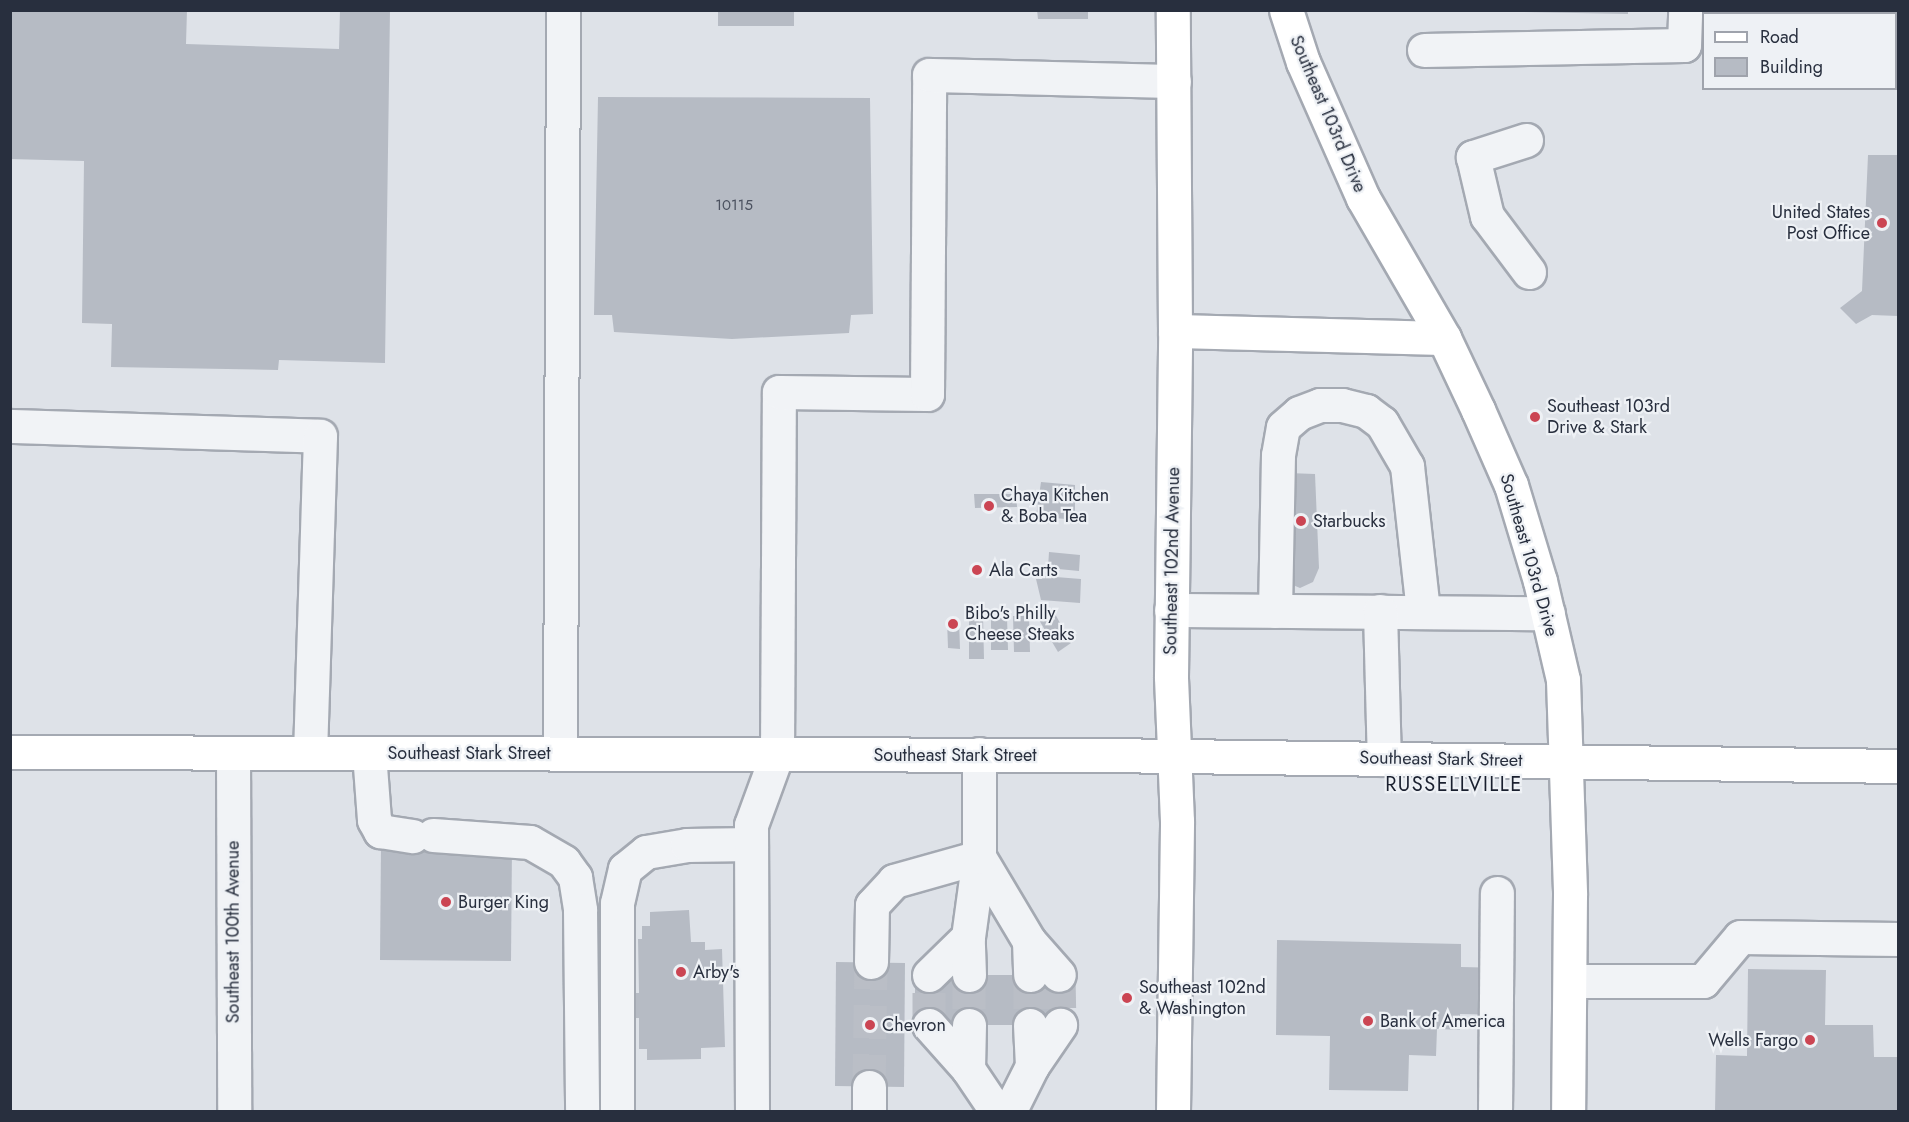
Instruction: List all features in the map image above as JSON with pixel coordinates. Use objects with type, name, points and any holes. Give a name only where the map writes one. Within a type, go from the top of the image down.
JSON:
[{"type":"main road","name":"Southeast 102nd Avenue","points":[[1173,10],[1175,330],[1171,610],[1177,821],[1173,1112]]},
{"type":"main road","name":"Southeast 103rd Drive","points":[[1286,10],[1303,62],[1362,198],[1444,338],[1511,485],[1548,613],[1563,680],[1570,981],[1568,1112]]},
{"type":"main road","points":[[1175,330],[1444,338]]},
{"type":"main road","name":"Southeast Stark Street","points":[[10,752],[979,754],[1899,766]]},
{"type":"street","points":[[560,754],[563,10]]},
{"type":"street","points":[[1424,50],[1684,45],[1685,10]]},
{"type":"street","points":[[752,1112],[752,825],[777,754],[779,392],[927,394],[929,75],[1174,81]]},
{"type":"street","points":[[1526,141],[1473,157],[1487,216],[1530,272]]},
{"type":"street","points":[[1275,610],[1278,454],[1283,427],[1299,413],[1320,405],[1365,411],[1382,423],[1398,445],[1413,491],[1423,612]]},
{"type":"street","points":[[10,426],[320,436],[310,753]]},
{"type":"street","points":[[1171,610],[1548,613]]},
{"type":"street","points":[[1380,611],[1384,759]]},
{"type":"street","name":"Southeast 100th Avenue","points":[[233,753],[234,1112]]},
{"type":"street","points":[[369,753],[374,820],[380,831],[423,836],[530,842],[557,856],[575,877],[580,910],[582,1112]]},
{"type":"street","points":[[969,975],[968,937],[979,857],[979,754]]},
{"type":"street","points":[[617,1112],[617,903],[625,869],[646,852],[687,844],[752,844]]},
{"type":"street","points":[[979,857],[1029,941],[1045,975]]},
{"type":"street","points":[[871,962],[872,905],[894,881],[979,857]]},
{"type":"street","points":[[1495,1112],[1497,893]]},
{"type":"street","points":[[929,975],[968,937]]},
{"type":"street","points":[[1570,981],[1703,981],[1740,937],[1899,939]]},
{"type":"street","points":[[929,1025],[968,1069],[997,1112]]},
{"type":"street","points":[[968,1069],[969,1025]]},
{"type":"street","points":[[1009,1112],[1032,1066],[1045,1025]]},
{"type":"building","points":[[10,10],[187,10],[186,44],[339,49],[340,10],[390,10],[385,363],[279,360],[278,370],[111,367],[112,324],[82,323],[84,161],[10,159]]},
{"type":"building","points":[[718,10],[794,10],[794,26],[718,26]]},
{"type":"building","points":[[1037,10],[1088,10],[1088,19],[1038,19]]},
{"type":"building","points":[[1425,10],[1628,10],[1628,14]]},
{"type":"building","points":[[1717,10],[1803,10],[1803,12],[1717,12]]},
{"type":"building","points":[[598,97],[870,98],[873,314],[851,315],[849,333],[732,339],[614,332],[612,315],[594,315]]},
{"type":"building","name":"United States Post Office","points":[[1868,155],[1898,155],[1898,316],[1872,315],[1856,324],[1840,308],[1862,291]]},
{"type":"building","name":"Starbucks","points":[[1288,473],[1315,474],[1319,568],[1313,582],[1300,588],[1286,582]]},
{"type":"building","points":[[1041,482],[1075,485],[1075,520],[1036,516]]},
{"type":"building","points":[[974,494],[1016,494],[1017,507],[975,508]]},
{"type":"building","points":[[1049,552],[1080,555],[1079,571],[1048,568]]},
{"type":"building","points":[[1043,576],[1081,579],[1080,603],[1041,600],[1036,579],[1042,579]]},
{"type":"building","points":[[1054,612],[1071,643],[1058,652],[1039,620]]},
{"type":"building","points":[[969,616],[983,616],[984,659],[969,659]]},
{"type":"building","points":[[1013,616],[1029,616],[1030,652],[1014,652]]},
{"type":"building","points":[[991,618],[1007,618],[1008,650],[991,650]]},
{"type":"building","points":[[959,619],[960,649],[948,648],[947,620]]},
{"type":"building","name":"Burger King","points":[[381,844],[512,845],[511,961],[380,960]]},
{"type":"building","name":"Arby's","points":[[689,910],[691,942],[705,942],[705,950],[722,949],[725,1047],[701,1048],[701,1059],[647,1060],[647,1049],[639,1049],[639,1018],[632,1018],[632,993],[639,993],[638,939],[642,939],[642,926],[650,926],[650,912]]},
{"type":"building","name":"Bank of America","points":[[1277,940],[1461,944],[1461,967],[1505,968],[1504,1015],[1460,1014],[1460,1030],[1437,1029],[1436,1056],[1409,1055],[1408,1091],[1329,1090],[1330,1036],[1276,1035]]},
{"type":"building","name":"Chevron","points":[[836,962],[905,963],[904,1087],[835,1086]]},
{"type":"building","name":"Wells Fargo","points":[[1748,969],[1826,970],[1825,1025],[1873,1025],[1874,1057],[1898,1057],[1897,1112],[1715,1112],[1716,1055],[1747,1056]]},
{"type":"building","name":"Chevron","points":[[915,975],[1068,975],[1068,1025],[915,1025]]},
{"type":"tunnel","points":[[869,1087],[871,962]]},
{"type":"tunnel","points":[[929,975],[929,1025]]},
{"type":"tunnel","points":[[969,975],[969,1025]]},
{"type":"tunnel","points":[[1030,975],[1030,1025]]},
{"type":"tunnel","points":[[1059,975],[1060,1025]]},
{"type":"place","name":"United States Post Office","points":[[1882,223]]},
{"type":"place","name":"Southeast 103rd Drive & Stark","points":[[1535,417]]},
{"type":"place","name":"Chaya Kitchen & Boba Tea","points":[[989,506]]},
{"type":"place","name":"Starbucks","points":[[1301,521]]},
{"type":"place","name":"Ala Carts","points":[[977,570]]},
{"type":"place","name":"Bibo's Philly Cheese Steaks","points":[[953,624]]},
{"type":"place","name":"Burger King","points":[[446,902]]},
{"type":"place","name":"Arby's","points":[[681,972]]},
{"type":"place","name":"Southeast 102nd & Washington","points":[[1127,998]]},
{"type":"place","name":"Bank of America","points":[[1368,1021]]},
{"type":"place","name":"Chevron","points":[[870,1025]]},
{"type":"place","name":"Wells Fargo","points":[[1810,1040]]},
{"type":"district","name":"RUSSELLVILLE","points":[[1454,784]]}]
